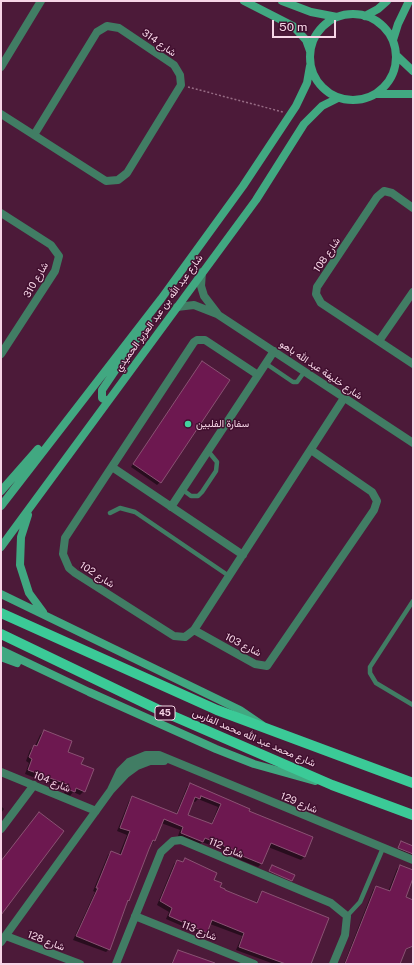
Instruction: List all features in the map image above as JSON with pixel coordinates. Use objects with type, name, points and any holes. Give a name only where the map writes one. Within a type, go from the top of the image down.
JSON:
[{"type":"main road","name":"شارع محمد عبد الله محمد الفارس","points":[[1,613],[234,717],[413,783]]},
{"type":"main road","name":"شارع محمد عبد الله محمد الفارس","points":[[1,634],[157,709],[332,785],[413,815]]},
{"type":"street","points":[[1,67],[41,1]]},
{"type":"street","points":[[244,1],[294,26],[306,40],[310,51]]},
{"type":"street","points":[[282,1],[311,12],[337,17]]},
{"type":"street","points":[[365,16],[378,9],[387,1]]},
{"type":"street","points":[[393,40],[398,24],[409,1]]},
{"type":"street","points":[[348,14],[365,16],[380,23],[393,40],[396,55],[395,66],[391,77],[385,87],[366,99],[354,101],[338,98],[325,91],[318,84],[310,66],[310,51],[313,40],[319,30],[337,17],[348,14]]},
{"type":"street","name":"شارع 314","points":[[34,135],[97,32],[106,26],[120,28],[174,65],[180,75],[181,85]]},
{"type":"street","points":[[396,55],[413,71]]},
{"type":"street","name":"شارع عبد الله بن عبد العزيز الحميدي","points":[[1,506],[55,433],[161,299],[243,186],[291,114],[304,90],[310,66]]},
{"type":"street","points":[[1,114],[106,181],[118,180],[127,173],[181,85]]},
{"type":"street","points":[[376,94],[413,94]]},
{"type":"street","name":"شارع عبد الله بن عبد العزيز الحميدي","points":[[1,547],[256,200],[304,124],[322,106],[338,98]]},
{"type":"street","name":"شارع 108","points":[[413,208],[392,193],[384,191],[377,197],[317,287],[316,294],[321,302],[413,364]]},
{"type":"street","name":"شارع 310","points":[[1,213],[51,245],[59,256],[55,271],[1,354]]},
{"type":"street","name":"شارع خليفة عبد الله باهو","points":[[202,272],[201,286],[204,296],[218,314]]},
{"type":"street","points":[[379,341],[413,292]]},
{"type":"street","points":[[107,401],[102,398],[102,390],[142,332],[161,299]]},
{"type":"street","name":"شارع خليفة عبد الله باهو","points":[[177,306],[194,305],[218,314],[413,443]]},
{"type":"street","name":"شارع 102","points":[[194,630],[185,637],[174,636],[75,574],[65,561],[63,546],[65,538],[194,342],[197,340],[205,340],[258,375]]},
{"type":"street","points":[[171,507],[274,351]]},
{"type":"street","points":[[194,630],[312,450],[344,398]]},
{"type":"street","points":[[1,491],[28,458],[55,433]]},
{"type":"street","name":"شارع 103","points":[[194,630],[256,664],[267,666],[374,510],[377,501],[372,492],[312,450]]},
{"type":"street","points":[[112,467],[243,555]]},
{"type":"street","points":[[34,502],[21,536],[20,565],[29,593],[46,615]]},
{"type":"street","points":[[1,594],[240,710],[264,727]]},
{"type":"street","points":[[1,650],[36,668],[229,754],[280,772],[332,785]]},
{"type":"street","points":[[1,657],[36,668]]},
{"type":"street","name":"شارع 129","points":[[3,939],[111,790],[124,766],[140,756],[159,755],[413,860]]},
{"type":"street","name":"شارع 104","points":[[1,772],[96,810]]},
{"type":"street","points":[[1,829],[34,786]]},
{"type":"street","name":"شارع 112","points":[[116,964],[161,852],[173,841],[181,840],[331,903],[347,916]]},
{"type":"street","name":"شارع 113","points":[[136,916],[254,964]]},
{"type":"street","points":[[333,964],[345,935],[347,916]]},
{"type":"street","name":"شارع 128","points":[[3,939],[80,964]]},
{"type":"lane","points":[[265,363],[293,382],[297,382],[305,371]]},
{"type":"lane","points":[[183,490],[192,496],[198,496],[216,471],[217,462],[208,451]]},
{"type":"lane","points":[[110,513],[120,508],[135,512],[229,576]]},
{"type":"lane","points":[[413,601],[370,667],[370,673],[376,682],[413,705]]},
{"type":"lane","points":[[347,916],[360,902],[383,848]]},
{"type":"path","points":[[181,85],[291,114]]},
{"type":"building","points":[[202,361],[230,380],[161,483],[133,464]]},
{"type":"building","points":[[44,730],[72,741],[68,752],[84,758],[81,764],[94,769],[85,792],[76,788],[75,792],[67,789],[69,785],[28,770],[32,759],[29,757],[34,745],[37,746]]},
{"type":"building","points":[[190,783],[250,809],[249,811],[313,837],[305,857],[271,843],[262,864],[205,838],[203,842],[181,833],[183,827],[164,819],[155,841],[153,840],[149,849],[129,901],[128,900],[110,950],[76,936],[98,888],[96,888],[111,851],[121,855],[130,831],[120,828],[132,796],[177,814]],"holes":[[[201,796],[221,804],[212,824],[188,815],[195,797],[200,799]]]},
{"type":"building","points":[[39,812],[64,831],[1,915],[1,861]]},
{"type":"building","points":[[401,841],[413,846],[413,854],[398,848]]},
{"type":"building","points":[[185,858],[217,873],[214,880],[222,883],[220,887],[225,890],[257,903],[262,891],[329,918],[311,964],[286,964],[239,947],[244,933],[212,920],[207,933],[169,916],[172,908],[160,901],[177,860],[183,862]]},
{"type":"building","points":[[272,865],[295,875],[292,881],[269,871]]},
{"type":"building","points":[[400,865],[413,870],[413,878],[406,897],[413,900],[413,946],[406,949],[400,964],[345,964],[376,886],[390,891]]},
{"type":"building","points":[[178,950],[215,963],[172,964]]},
{"type":"place","name":"سفارة الفلبين","points":[[188,424]]}]
